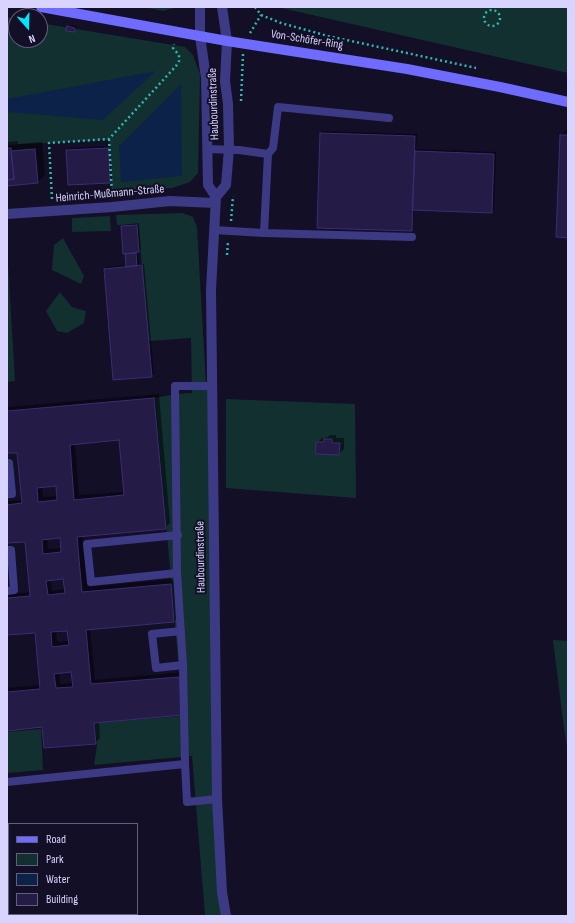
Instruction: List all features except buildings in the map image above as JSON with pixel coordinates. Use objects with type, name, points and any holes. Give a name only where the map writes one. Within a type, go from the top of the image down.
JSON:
[{"type":"main road","name":"Von-Schöfer-Ring","points":[[41,7],[244,44],[407,69],[568,102]]},
{"type":"street","name":"Haubourdinstraße","points":[[200,7],[200,36],[206,78],[208,185],[215,200],[212,290],[212,386],[217,799],[222,892],[226,916]]},
{"type":"street","name":"Haubourdinstraße","points":[[215,200],[226,185],[228,150],[228,111],[225,81],[227,41],[222,7]]},
{"type":"street","name":"Heinrich-Mußmann-Straße","points":[[7,214],[112,208],[170,201],[215,200]]},
{"type":"lane","points":[[264,233],[268,154],[273,148],[278,107],[389,118]]},
{"type":"lane","points":[[207,149],[268,154]]},
{"type":"lane","points":[[214,230],[412,238]]},
{"type":"lane","points":[[212,386],[175,386],[178,535],[177,573],[183,665],[187,802],[217,799]]},
{"type":"lane","points":[[7,463],[9,463],[12,494],[7,494]]},
{"type":"lane","points":[[177,573],[91,582],[87,544],[178,535]]},
{"type":"lane","points":[[7,550],[11,550],[14,590],[7,590]]},
{"type":"lane","points":[[180,631],[152,634],[156,668],[183,665]]},
{"type":"lane","points":[[7,782],[72,771],[185,764]]},
{"type":"path","points":[[255,7],[261,15],[281,23],[328,36],[483,70]]},
{"type":"path","points":[[495,9],[499,13],[501,19],[499,24],[492,27],[485,22],[484,17],[487,12],[495,9]]},
{"type":"path","points":[[241,105],[244,44],[261,15]]},
{"type":"path","points":[[112,208],[109,140],[179,61],[179,55],[173,48],[176,31]]},
{"type":"path","points":[[52,212],[49,143],[109,140]]},
{"type":"path","points":[[226,262],[234,194]]},
{"type":"green space","points":[[142,7],[179,7],[163,11]]},
{"type":"green space","points":[[277,7],[568,7],[568,73]]},
{"type":"green space","points":[[7,17],[8,48],[48,48],[48,24],[185,47],[193,55],[200,74],[198,173],[190,182],[172,188],[112,194],[109,140],[7,145]]},
{"type":"green space","points":[[183,213],[193,217],[197,227],[206,385],[212,386],[217,799],[226,916],[205,916],[192,756],[94,765],[97,745],[95,723],[183,716],[155,398],[175,394],[192,393],[191,338],[149,341],[138,224],[117,225],[116,215]]},
{"type":"green space","points":[[110,216],[111,231],[72,232],[72,218]]},
{"type":"green space","points":[[63,238],[84,276],[81,284],[52,270],[54,245]]},
{"type":"green space","points":[[7,246],[15,381],[7,382]]},
{"type":"green space","points":[[60,292],[72,307],[86,311],[84,323],[67,333],[57,331],[46,311]]},
{"type":"green space","points":[[226,399],[355,404],[356,498],[226,488]]},
{"type":"green space","points":[[553,640],[568,641],[568,752],[564,729]]},
{"type":"green space","points":[[41,729],[43,770],[7,773],[7,732]]},
{"type":"water","points":[[156,71],[103,120],[7,112],[7,99]]},
{"type":"water","points":[[181,84],[182,176],[121,182],[119,146]]}]
